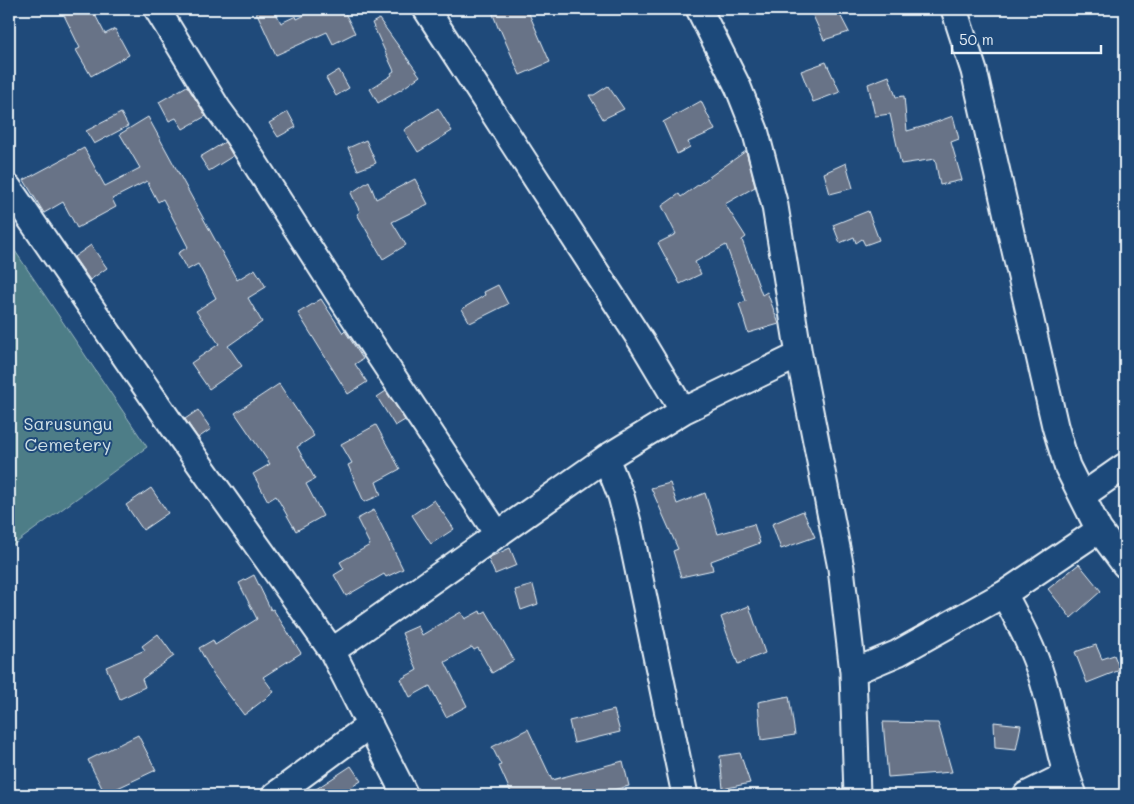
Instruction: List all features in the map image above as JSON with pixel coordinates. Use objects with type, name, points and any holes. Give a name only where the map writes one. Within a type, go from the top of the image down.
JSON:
[{"type":"street","points":[[157,9],[218,109],[237,135],[345,304],[498,535]]},
{"type":"street","points":[[426,9],[643,344],[683,411]]},
{"type":"street","points":[[699,9],[738,87],[755,130],[775,206],[799,355],[841,568],[853,672],[857,795]]},
{"type":"street","points":[[954,9],[974,71],[1055,426],[1067,466],[1099,530],[1125,565]]},
{"type":"street","points":[[9,188],[176,432],[332,651],[405,795]]},
{"type":"street","points":[[332,651],[606,458],[683,411],[799,355]]},
{"type":"street","points":[[606,458],[621,496],[629,526],[685,795]]},
{"type":"street","points":[[1082,496],[1125,466]]},
{"type":"street","points":[[853,672],[898,653],[1004,594],[1099,530]]},
{"type":"street","points":[[1004,594],[1027,638],[1044,681],[1060,756],[1070,785],[1026,795]]},
{"type":"street","points":[[275,795],[370,725]]},
{"type":"green space","name":"Sarusungu Cemetery","points":[[9,242],[147,447],[9,548]]},
{"type":"building","points":[[61,9],[92,9],[105,34],[115,29],[129,55],[91,76],[76,50],[80,48]]},
{"type":"building","points":[[255,9],[274,9],[281,23],[296,16],[297,19],[317,9],[343,9],[355,33],[333,44],[327,32],[276,55]]},
{"type":"building","points":[[491,9],[527,9],[550,62],[520,75]]},
{"type":"building","points":[[810,9],[837,9],[849,32],[824,40]]},
{"type":"building","points":[[379,19],[420,76],[378,103],[370,89],[392,75],[391,73],[394,71],[372,23]]},
{"type":"building","points":[[826,62],[840,92],[813,102],[801,71]]},
{"type":"building","points":[[339,70],[349,88],[336,96],[326,78]]},
{"type":"building","points":[[889,76],[896,97],[904,96],[907,131],[953,116],[959,139],[951,142],[962,180],[940,185],[935,159],[901,164],[890,114],[875,116],[868,84]]},
{"type":"building","points":[[187,86],[206,116],[183,129],[176,118],[169,121],[159,102]]},
{"type":"building","points":[[608,86],[624,109],[603,119],[589,95],[594,95]]},
{"type":"building","points":[[701,101],[715,130],[688,142],[690,147],[677,154],[663,122]]},
{"type":"building","points":[[438,108],[452,131],[418,152],[404,130]]},
{"type":"building","points":[[288,112],[296,127],[278,137],[269,123]]},
{"type":"building","points":[[121,113],[128,126],[94,144],[86,131]]},
{"type":"building","points":[[148,117],[237,280],[255,269],[266,287],[248,298],[262,322],[228,346],[242,366],[209,389],[191,363],[219,344],[196,311],[216,298],[198,264],[187,270],[178,253],[188,247],[163,199],[158,202],[147,181],[112,199],[116,207],[77,228],[63,202],[44,213],[24,180],[84,148],[105,186],[140,168],[120,134]]},
{"type":"building","points":[[366,140],[376,163],[358,170],[348,148]]},
{"type":"building","points":[[225,142],[233,156],[209,171],[200,157]]},
{"type":"building","points":[[746,151],[755,187],[725,204],[746,237],[742,240],[762,295],[767,292],[779,324],[748,333],[739,304],[746,301],[726,245],[695,262],[701,274],[680,284],[658,243],[676,234],[662,206],[679,194],[681,197]]},
{"type":"building","points":[[846,163],[853,188],[830,194],[824,173]]},
{"type":"building","points":[[415,179],[428,204],[392,222],[406,245],[383,259],[357,214],[360,212],[351,193],[369,181],[376,199]]},
{"type":"building","points":[[868,211],[879,240],[865,245],[862,239],[856,243],[854,237],[840,243],[833,225]]},
{"type":"building","points":[[91,245],[107,268],[90,280],[74,257]]},
{"type":"building","points":[[498,285],[508,304],[470,323],[462,309],[485,295],[484,292]]},
{"type":"building","points":[[321,299],[363,359],[355,364],[367,382],[348,394],[298,313]]},
{"type":"building","points":[[279,384],[314,436],[297,447],[315,479],[306,484],[323,516],[296,531],[276,496],[268,501],[253,474],[270,464],[235,413]]},
{"type":"building","points":[[386,391],[405,420],[395,426],[377,397]]},
{"type":"building","points":[[198,410],[211,429],[198,438],[185,419]]},
{"type":"building","points":[[376,425],[400,469],[376,482],[381,495],[364,502],[348,465],[352,463],[341,444]]},
{"type":"building","points":[[670,483],[677,504],[705,493],[718,534],[754,524],[760,543],[711,561],[713,570],[681,577],[673,551],[678,549],[651,488]]},
{"type":"building","points":[[151,488],[168,513],[143,530],[126,505]]},
{"type":"building","points":[[434,500],[454,529],[431,544],[412,515]]},
{"type":"building","points":[[374,510],[403,569],[386,577],[384,574],[346,596],[334,575],[344,569],[340,562],[370,545],[357,519]]},
{"type":"building","points":[[803,511],[815,537],[781,549],[772,524]]},
{"type":"building","points":[[510,548],[517,565],[495,574],[488,558]]},
{"type":"building","points":[[1079,564],[1101,591],[1071,618],[1048,589]]},
{"type":"building","points":[[254,575],[271,610],[273,609],[301,653],[263,677],[274,692],[244,715],[213,674],[199,648],[213,640],[215,645],[257,619],[239,583]]},
{"type":"building","points":[[533,585],[538,604],[521,610],[515,590]]},
{"type":"building","points":[[749,606],[765,653],[738,664],[721,617]]},
{"type":"building","points":[[480,611],[481,614],[486,611],[514,660],[492,673],[478,648],[474,650],[472,647],[445,662],[467,706],[446,717],[430,686],[410,697],[401,679],[417,670],[402,633],[418,626],[422,635],[461,612],[465,619]]},
{"type":"building","points":[[158,634],[174,656],[142,679],[145,687],[120,699],[106,667],[145,650],[142,646]]},
{"type":"building","points":[[1096,645],[1102,659],[1114,655],[1120,670],[1087,683],[1075,652]]},
{"type":"building","points":[[789,696],[795,735],[761,740],[758,702]]},
{"type":"building","points":[[614,710],[620,732],[574,743],[569,721]]},
{"type":"building","points":[[883,722],[938,723],[952,772],[888,777]]},
{"type":"building","points":[[994,722],[1021,725],[1016,750],[995,748]]},
{"type":"building","points":[[528,729],[552,780],[623,761],[629,786],[593,795],[512,795],[492,747]]},
{"type":"building","points":[[138,735],[156,770],[105,794],[88,760]]},
{"type":"building","points":[[740,753],[750,783],[723,789],[720,756]]},
{"type":"building","points":[[351,766],[361,781],[339,795],[307,795]]}]
